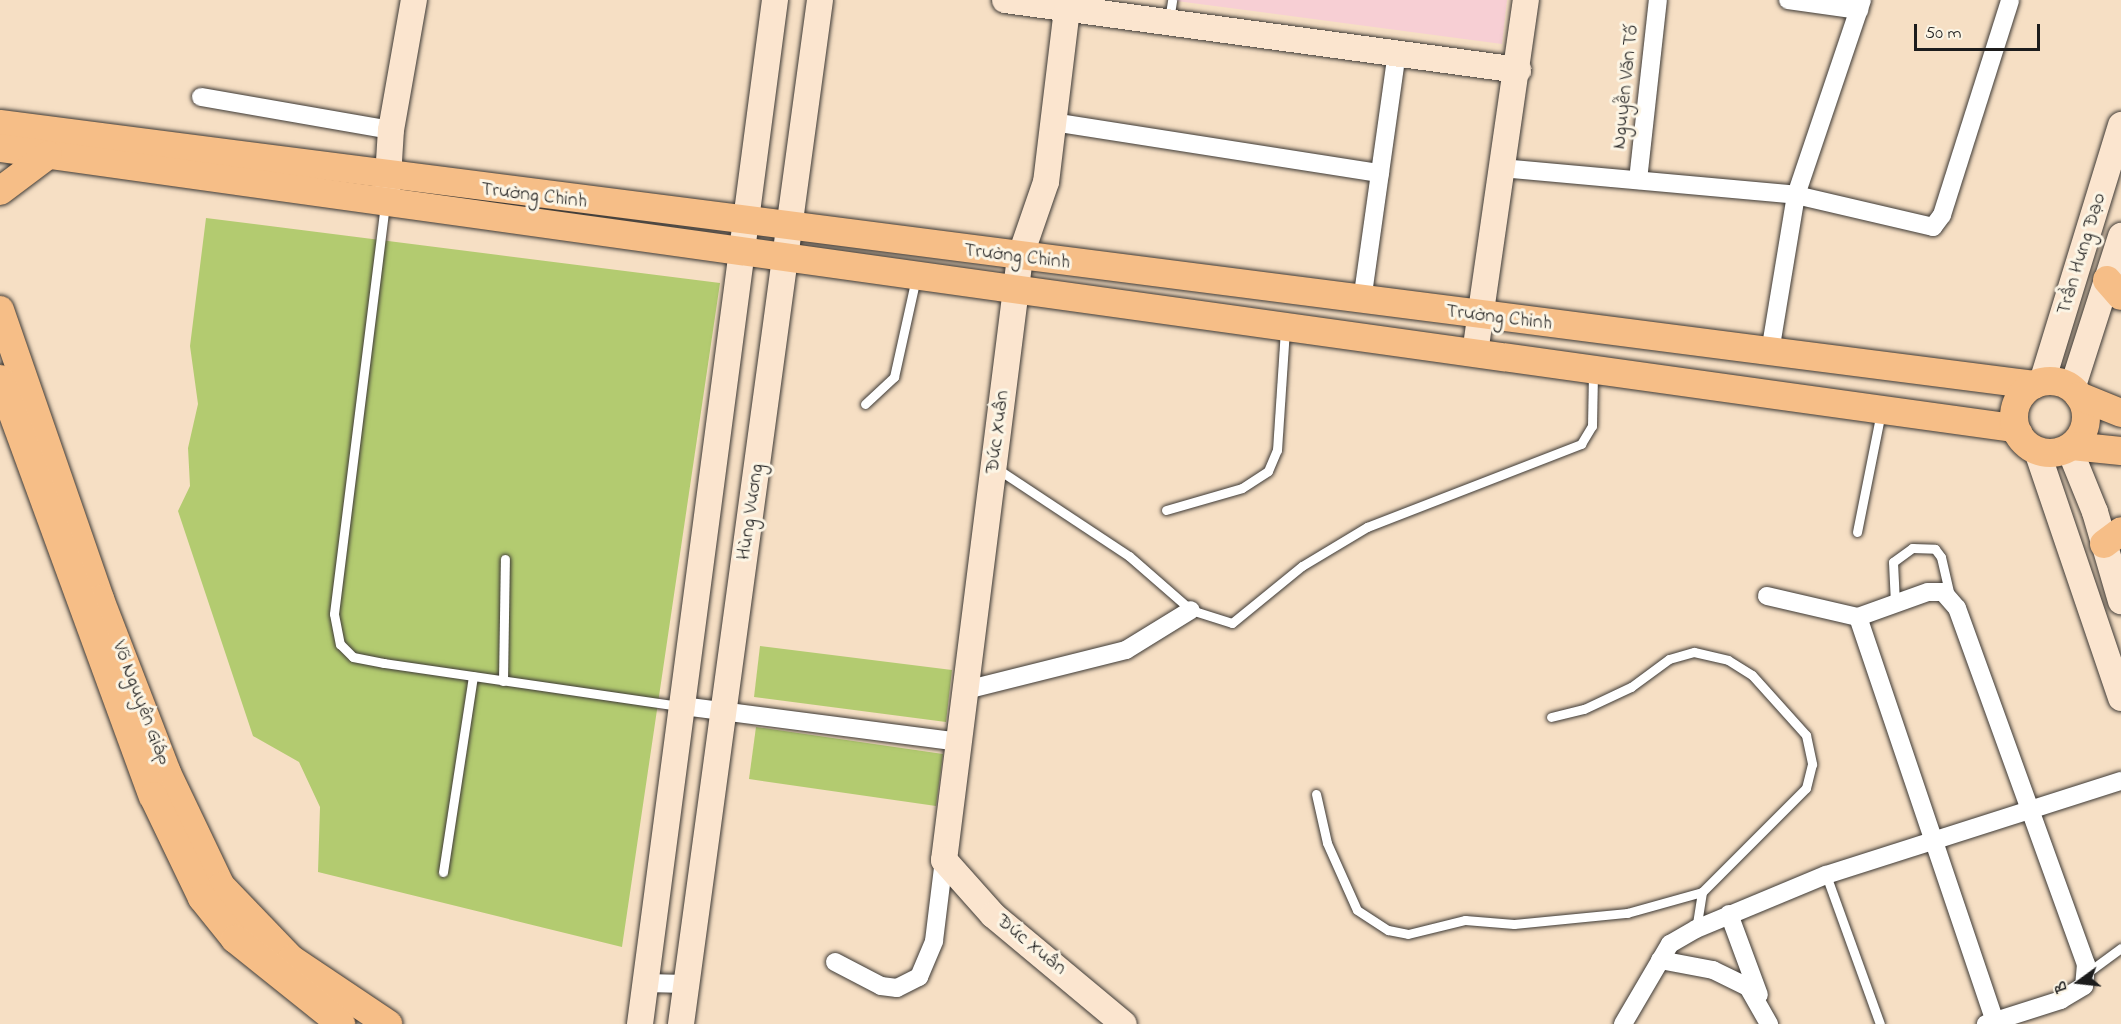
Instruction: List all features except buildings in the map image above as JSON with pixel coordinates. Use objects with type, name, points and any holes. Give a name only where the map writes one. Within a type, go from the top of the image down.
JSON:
[{"type":"main road","name":"Trường Chinh","points":[[0,124],[744,252],[2013,428],[2028,442]]},
{"type":"main road","name":"Trường Chinh","points":[[0,148],[387,190],[747,222],[1480,316],[2038,384]]},
{"type":"main road","points":[[0,191],[48,155]]},
{"type":"main road","points":[[1285,327],[1289,292]]},
{"type":"main road","name":"Võ Nguyên Giáp","points":[[0,310],[100,599],[167,773],[221,886],[291,959],[388,1024]]},
{"type":"main road","name":"Võ Nguyên Giáp","points":[[0,379],[153,796],[202,898],[235,939],[341,1024]]},
{"type":"main road","points":[[2121,412],[2075,392],[2038,384],[2017,403],[2028,442],[2121,451]]},
{"type":"main road","points":[[2070,447],[2086,422],[2075,392]]},
{"type":"street","points":[[387,190],[391,130],[414,0]]},
{"type":"street","points":[[640,1024],[744,252],[775,0]]},
{"type":"street","name":"Hùng Vương","points":[[681,1024],[820,0]]},
{"type":"street","points":[[1005,0],[1171,11],[1397,53],[1518,70]]},
{"type":"street","points":[[1475,353],[1518,70],[1526,0]]},
{"type":"street","name":"Nguyễn Văn Tố","points":[[1638,180],[1658,0]]},
{"type":"street","points":[[1770,352],[1796,195],[1860,5],[1788,0]]},
{"type":"street","points":[[1503,168],[1796,195],[1933,226],[1942,215],[2010,0]]},
{"type":"street","name":"Đức Xuân","points":[[835,962],[881,986],[897,988],[919,977],[929,965],[934,941],[1020,257],[1046,182],[1053,122],[1077,6]]},
{"type":"street","points":[[1362,301],[1397,53]]},
{"type":"street","points":[[201,96],[391,130]]},
{"type":"street","points":[[1053,122],[1380,173]]},
{"type":"street","name":"Trần Hưng Đạo","points":[[2038,384],[2121,125]]},
{"type":"street","name":"Trần Hưng Đạo","points":[[2075,392],[2114,288],[2121,236]]},
{"type":"street","points":[[2028,442],[2121,698]]},
{"type":"street","points":[[2070,447],[2112,538],[2121,601]]},
{"type":"street","points":[[1767,596],[1858,617],[1928,592],[1951,598],[2086,964],[2084,986],[2061,1000],[1990,1023],[1858,617]]},
{"type":"street","points":[[966,690],[1126,650],[1191,610]]},
{"type":"street","points":[[683,706],[959,742]]},
{"type":"street","points":[[1623,1024],[1670,944],[1696,929],[1826,875],[2030,814],[2121,781]]},
{"type":"street","name":"Đức Xuân","points":[[944,860],[993,915],[1124,1024]]},
{"type":"street","points":[[1729,914],[1769,1024]]},
{"type":"street","points":[[1660,960],[1713,970],[1748,987],[1762,1006]]},
{"type":"street","points":[[646,983],[687,984]]},
{"type":"lane","points":[[387,190],[336,624],[340,644],[352,657],[683,706]]},
{"type":"lane","points":[[865,404],[894,377],[916,276]]},
{"type":"lane","points":[[1166,510],[1242,488],[1269,471],[1277,450],[1285,327]]},
{"type":"lane","points":[[994,467],[1129,556],[1161,589],[1191,610],[1232,623],[1302,566],[1367,528],[1581,444],[1592,426],[1594,370]]},
{"type":"lane","points":[[1857,532],[1881,410]]},
{"type":"lane","points":[[1895,603],[1893,562],[1912,548],[1935,549],[1941,556],[1951,598]]},
{"type":"lane","points":[[503,681],[505,559]]},
{"type":"lane","points":[[1316,794],[1328,843],[1357,910],[1388,930],[1408,934],[1465,920],[1514,924],[1627,913],[1702,892],[1802,795],[1812,764],[1806,735],[1752,675],[1728,660],[1694,652],[1669,659],[1631,687],[1584,709],[1551,717]]},
{"type":"lane","points":[[443,872],[473,676]]},
{"type":"lane","points":[[1826,875],[1880,1024]]},
{"type":"lane","points":[[1696,929],[1702,892]]},
{"type":"lane","points":[[2085,975],[2121,948]]},
{"type":"shaded area","points":[[1169,0],[1507,0],[1502,44]]},
{"type":"green space","points":[[206,218],[720,283],[622,947],[318,872],[320,807],[299,762],[253,736],[178,511],[190,486],[188,448],[198,404],[190,346]]},
{"type":"green space","points":[[760,646],[952,670],[946,722],[754,697]]},
{"type":"green space","points":[[756,727],[943,754],[936,806],[749,779]]}]
